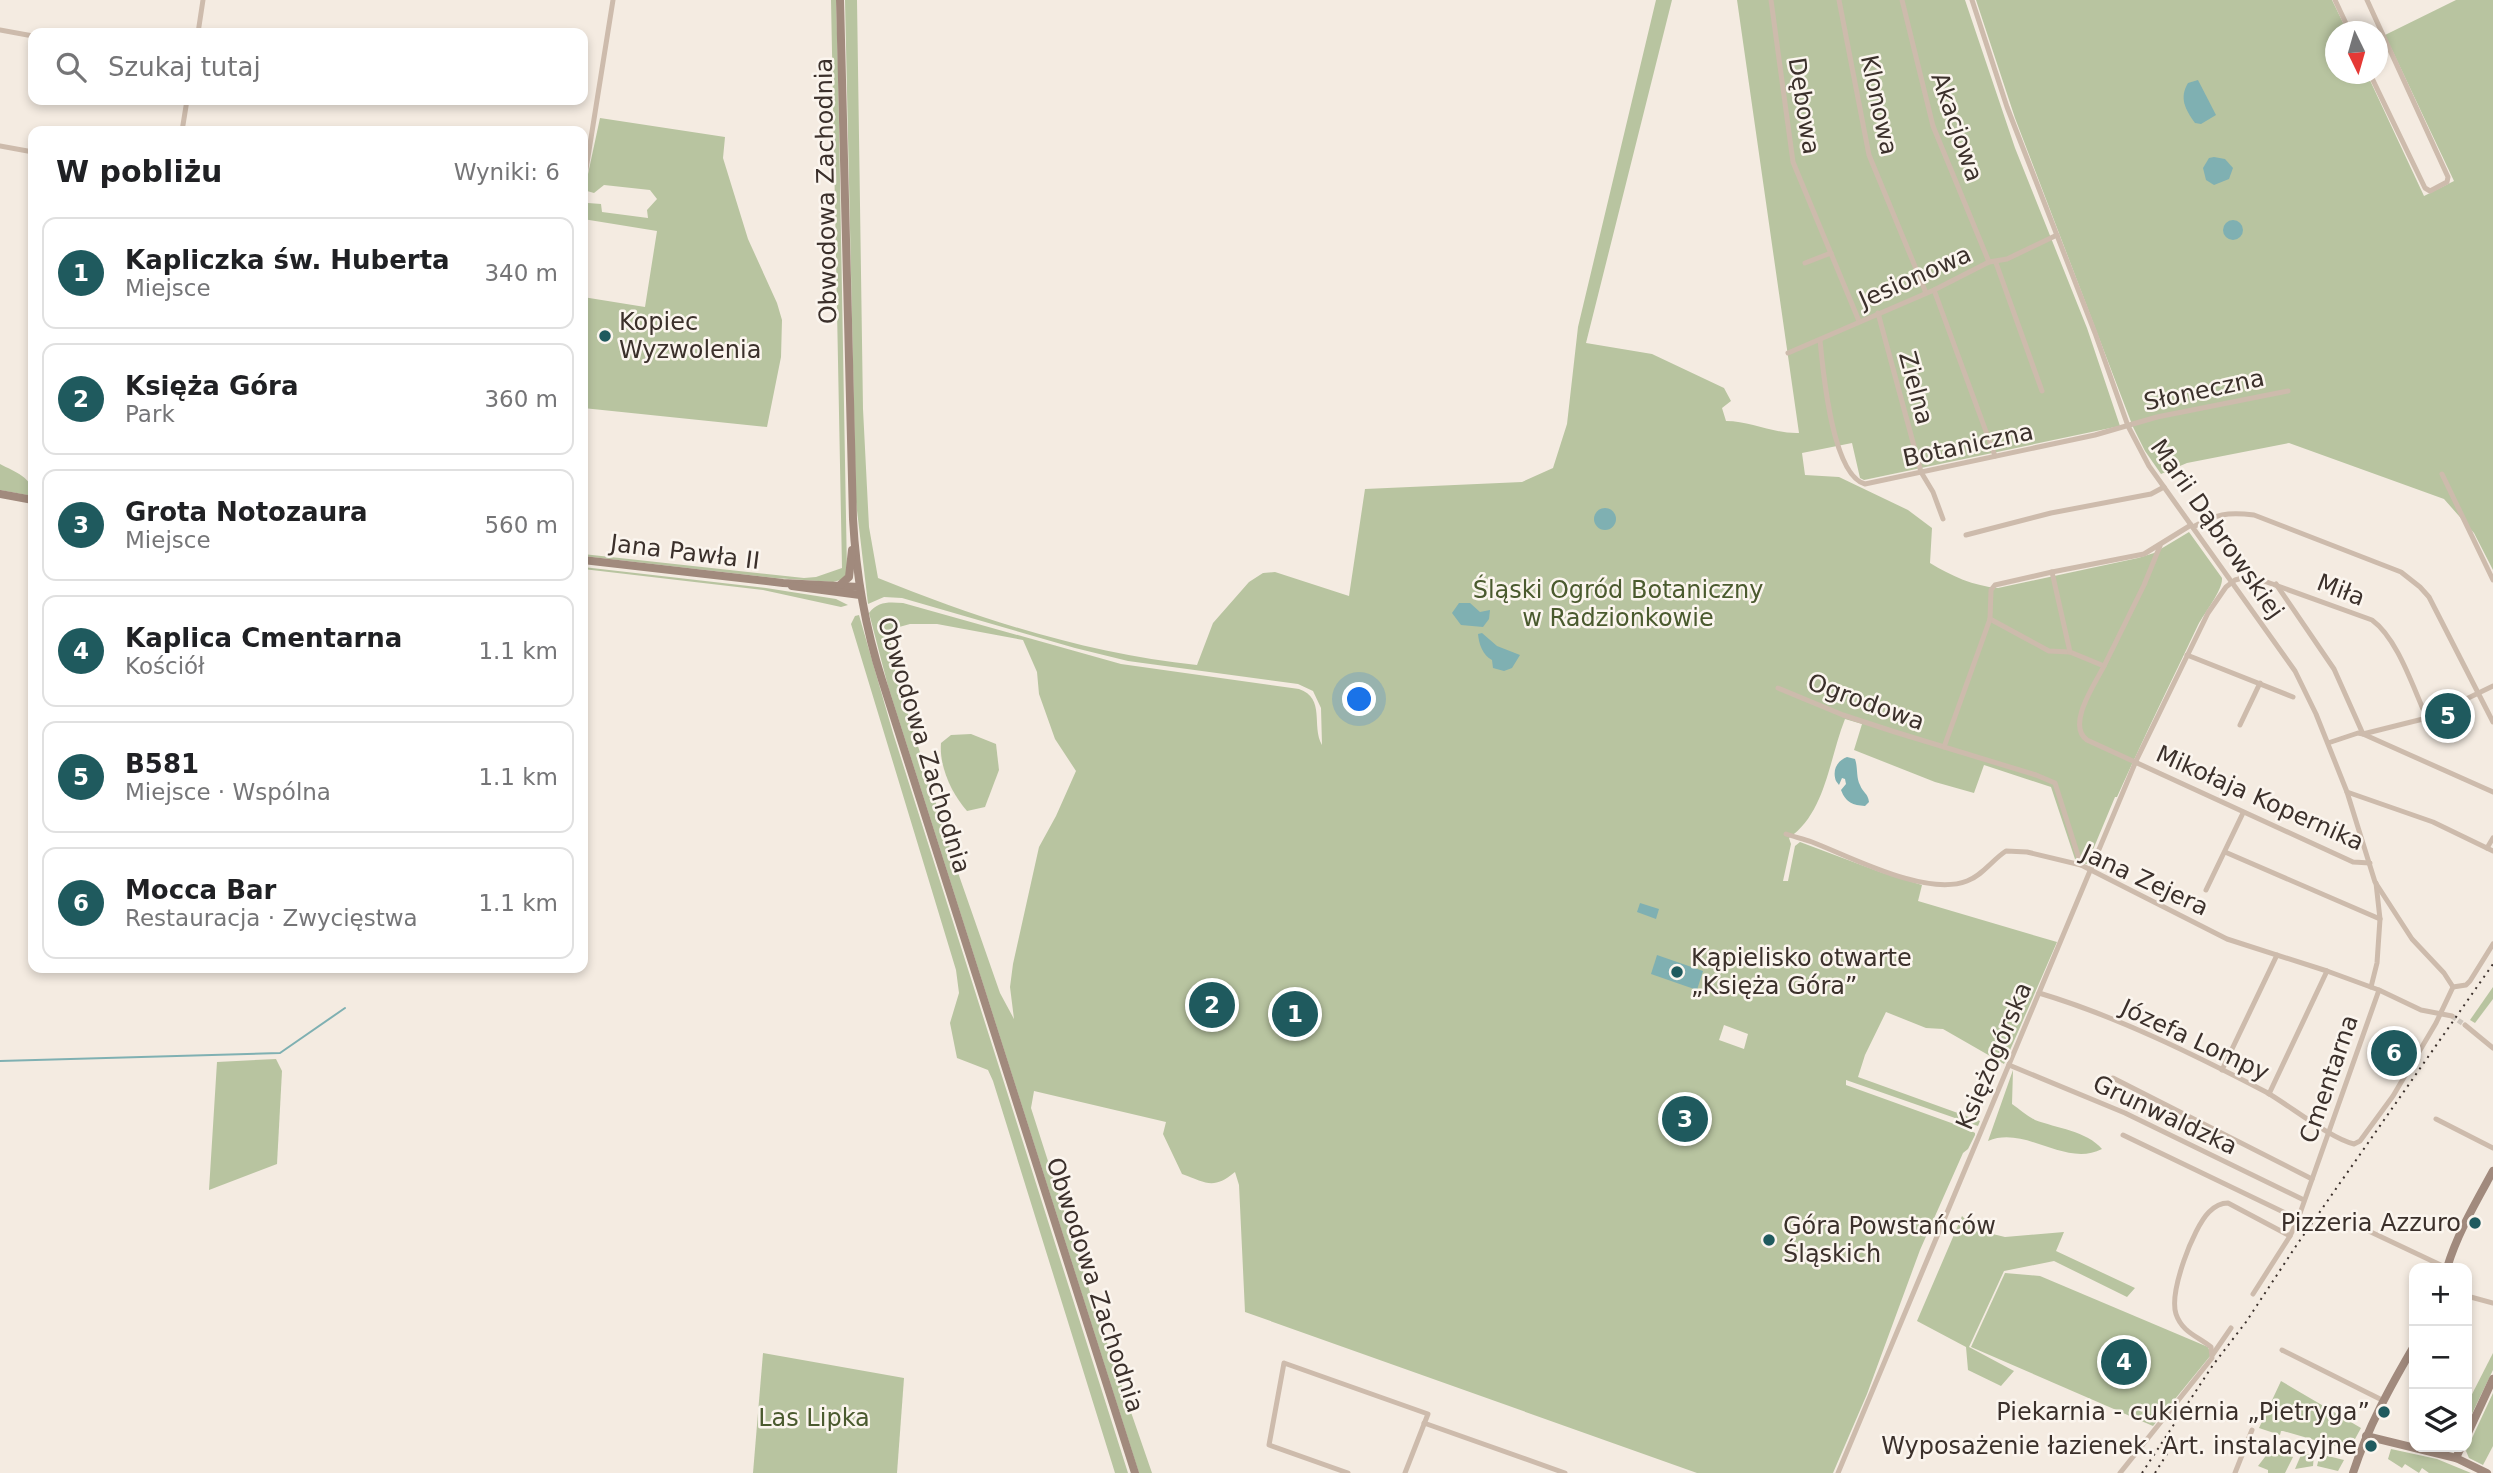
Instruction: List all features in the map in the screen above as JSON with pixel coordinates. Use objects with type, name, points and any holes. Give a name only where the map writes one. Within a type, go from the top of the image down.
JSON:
[{"type":"main road","name":"Obwodowa Zachodnia","points":[[841,0],[853,523],[860,591],[882,680],[1135,1473]]},
{"type":"main road","points":[[0,494],[28,499]]},
{"type":"main road","points":[[838,586],[846,581],[850,574],[853,523]]},
{"type":"main road","name":"Jana Pawła II","points":[[588,561],[783,583],[838,586],[860,591]]},
{"type":"main road","name":"Jana Pawła II","points":[[783,583],[799,588],[860,591]]},
{"type":"main road","points":[[2448,1263],[2473,1207],[2493,1171]]},
{"type":"main road","points":[[2353,1473],[2382,1400],[2409,1354]]},
{"type":"main road","points":[[2472,1424],[2493,1379]]},
{"type":"main road","points":[[2366,1436],[2456,1458],[2486,1473]]},
{"type":"main road","points":[[2456,1458],[2459,1452]]},
{"type":"street","points":[[199,28],[203,0]]},
{"type":"street","points":[[588,157],[613,0]]},
{"type":"street","name":"Dębowa","points":[[1771,0],[1793,162],[1859,321]]},
{"type":"street","name":"Klonowa","points":[[1839,0],[1868,155],[1926,293]]},
{"type":"street","name":"Akacjowa","points":[[1902,0],[1933,126],[1993,262],[2042,391]]},
{"type":"street","name":"Marii Dąbrowskiej","points":[[1972,0],[2007,107],[2140,453],[2295,671],[2347,792],[2375,882],[2412,939],[2444,973],[2453,987]]},
{"type":"street","points":[[2335,0],[2345,21]]},
{"type":"street","points":[[2367,0],[2377,21]]},
{"type":"street","points":[[0,30],[28,35]]},
{"type":"street","points":[[2375,84],[2426,190],[2430,191],[2447,182],[2448,177],[2388,46]]},
{"type":"street","points":[[183,126],[186,105]]},
{"type":"street","points":[[0,146],[28,151]]},
{"type":"street","name":"Jesionowa","points":[[1788,354],[2057,235]]},
{"type":"street","points":[[1805,263],[1831,253]]},
{"type":"street","points":[[1934,290],[1995,456]]},
{"type":"street","name":"Zielna","points":[[1878,313],[1921,472],[1933,492],[1943,519]]},
{"type":"street","name":"Botaniczna","points":[[1820,340],[1837,444],[1847,468],[1861,484],[2128,426]]},
{"type":"street","name":"Słoneczna","points":[[2128,426],[2157,417],[2288,391]]},
{"type":"street","points":[[2442,474],[2493,580]]},
{"type":"street","points":[[1966,534],[2050,513],[2144,496],[2164,487]]},
{"type":"street","name":"Ogrodowa","points":[[1944,747],[1990,619],[1991,590],[1995,585],[2144,554],[2212,516],[2232,513],[2254,515],[2401,572],[2420,587],[2429,597],[2493,722]]},
{"type":"street","points":[[2136,761],[2087,740],[2079,729],[2078,718],[2144,585],[2160,545]]},
{"type":"street","points":[[2052,572],[2070,652]]},
{"type":"street","name":"Miła","points":[[2231,582],[2250,576],[2354,613],[2378,625],[2392,644],[2427,718]]},
{"type":"street","name":"Księżogórska","points":[[1838,1473],[2136,761],[2208,612],[2231,582]]},
{"type":"street","points":[[2276,584],[2334,669],[2363,734]]},
{"type":"street","points":[[1990,619],[2049,651],[2070,652],[2104,666]]},
{"type":"street","points":[[2187,655],[2293,697]]},
{"type":"street","points":[[2240,725],[2260,683]]},
{"type":"street","points":[[2363,734],[2427,718],[2493,686]]},
{"type":"street","name":"Ogrodowa","points":[[1778,688],[1843,715],[2055,783],[2081,865]]},
{"type":"street","points":[[2328,743],[2358,733],[2363,734],[2493,792]]},
{"type":"street","name":"Mikołaja Kopernika","points":[[2136,761],[2353,862],[2370,863]]},
{"type":"street","points":[[2347,792],[2433,822],[2490,850],[2493,838]]},
{"type":"street","points":[[2206,890],[2243,813]]},
{"type":"street","name":"Jana Zejera","points":[[1786,834],[1808,840],[1886,872],[1944,885],[1972,878],[2006,851],[2027,852],[2081,865],[2228,939],[2371,987],[2421,1010],[2452,1016]]},
{"type":"street","points":[[2225,852],[2380,919]]},
{"type":"street","points":[[2371,987],[2380,919],[2375,882]]},
{"type":"street","points":[[2441,1013],[2453,987],[2466,985],[2470,981],[2493,944]]},
{"type":"street","points":[[2222,1070],[2277,955]]},
{"type":"street","points":[[2269,1094],[2327,971]]},
{"type":"street","name":"Cmentarna","points":[[2253,1294],[2290,1237],[2298,1219],[2379,990]]},
{"type":"street","name":"Józefa Lompy","points":[[2039,993],[2090,1011],[2222,1070],[2269,1094],[2348,1143],[2360,1141],[2393,1096],[2441,1013]]},
{"type":"street","points":[[2465,1025],[2493,1048]]},
{"type":"street","name":"Grunwaldzka","points":[[2009,1065],[2124,1113],[2304,1200]]},
{"type":"street","name":"Cmentarna","points":[[2113,1078],[2312,1179]]},
{"type":"street","points":[[2436,1119],[2493,1148]]},
{"type":"street","points":[[2123,1135],[2298,1219]]},
{"type":"street","points":[[2213,1356],[2211,1347],[2184,1329],[2175,1312],[2174,1303],[2177,1278],[2200,1223],[2220,1203],[2228,1203],[2290,1237]]},
{"type":"street","points":[[2356,1226],[2436,1263]]},
{"type":"street","points":[[2472,1297],[2493,1303]]},
{"type":"street","points":[[2120,1473],[2213,1356],[2231,1328]]},
{"type":"street","points":[[2282,1350],[2382,1400]]},
{"type":"street","points":[[1348,1473],[1269,1445],[1284,1363],[1428,1414],[1405,1473]]},
{"type":"street","points":[[1424,1423],[1565,1473]]},
{"type":"street","points":[[2235,1473],[2252,1430]]},
{"type":"green space","points":[[831,0],[836,0],[838,67],[847,573],[844,579],[833,582],[588,557],[804,578],[842,568]]},
{"type":"green space","name":"Śląski Ogród Botaniczny w Radzionkowie","points":[[845,0],[857,0],[863,409],[869,527],[878,578],[1034,633],[1115,653],[1197,665],[1213,623],[1249,582],[1263,573],[1275,572],[1349,596],[1365,489],[1522,482],[1553,468],[1567,424],[1578,327],[1656,0],[1672,0],[1586,343],[1652,354],[1724,388],[1731,401],[1722,408],[1726,421],[1799,433],[1737,0],[1965,0],[2015,148],[2087,328],[2120,426],[1864,480],[1860,478],[1852,443],[1802,453],[1805,475],[1839,477],[1908,510],[1932,528],[1930,563],[1971,583],[1998,588],[2138,558],[2154,553],[2189,532],[2222,578],[2222,583],[2198,625],[2115,797],[2087,864],[2076,862],[2051,787],[1984,765],[1974,793],[1935,782],[1854,750],[1862,724],[1845,719],[1819,799],[1801,827],[1789,838],[1791,844],[1783,881],[1788,881],[1795,846],[1800,842],[1922,885],[1918,901],[2057,942],[2004,1064],[1943,1029],[1926,1028],[1886,1012],[1865,1055],[1858,1077],[1980,1121],[1978,1126],[1846,1080],[1846,1085],[1968,1129],[1975,1135],[1963,1153],[1920,1250],[1867,1394],[1833,1473],[1697,1473],[1245,1312],[1239,1185],[1235,1172],[1215,1183],[1182,1174],[1163,1134],[1166,1122],[1034,1091],[1031,1108],[1095,1308],[1152,1473],[1139,1473],[888,686],[869,613],[880,604],[903,603],[1121,664],[1299,689],[1307,693],[1315,706],[1322,745],[1321,708],[1313,691],[1298,684],[1128,661],[902,598],[884,597],[868,604],[856,502]],"holes":[[[910,624],[937,624],[1023,640],[1037,672],[1039,694],[1055,739],[1076,771],[1039,847],[1013,964],[1010,987],[1014,1019],[1000,993],[955,864],[896,676],[889,632]],[[1724,1025],[1748,1034],[1744,1049],[1719,1040]]]},
{"type":"green space","points":[[1976,0],[2332,0],[2342,21],[2325,21],[2325,84],[2372,84],[2424,196],[2454,181],[2388,41],[2388,34],[2456,0],[2493,0],[2493,570],[2474,533],[2444,499],[2289,443],[2187,463],[2161,474],[2133,427],[2015,118]]},
{"type":"green space","points":[[600,118],[725,137],[723,158],[748,239],[782,320],[781,357],[767,427],[588,409],[588,298],[645,307],[657,231],[588,220],[588,203],[601,204],[602,212],[648,218],[647,210],[657,199],[650,190],[604,185],[594,193],[588,191],[588,174]]},
{"type":"green space","points":[[0,464],[28,481],[28,495],[0,490]]},
{"type":"green space","points":[[588,568],[766,588],[836,599],[848,605],[841,607],[763,590]]},
{"type":"green space","points":[[859,615],[893,733],[1128,1473],[1115,1473],[993,1081],[988,1070],[957,1058],[950,1023],[959,993],[956,970],[851,624],[855,616]]},
{"type":"green space","points":[[971,734],[996,744],[999,770],[985,807],[967,811],[948,780],[942,761],[941,743],[951,735]]},
{"type":"green space","points":[[2493,987],[2493,999],[2475,1023],[2470,1020]]},
{"type":"green space","points":[[276,1059],[282,1071],[277,1164],[209,1190],[217,1062]]},
{"type":"green space","points":[[2013,1070],[2012,1104],[2035,1120],[2080,1134],[2102,1149],[2074,1154],[2017,1138],[1988,1141]]},
{"type":"green space","points":[[1962,1216],[1976,1230],[2005,1237],[2064,1232],[2056,1251],[2135,1288],[2127,1297],[2054,1261],[2004,1271],[1969,1347],[2014,1371],[2001,1386],[1968,1370],[1966,1347],[1917,1321]]},
{"type":"green space","points":[[2005,1273],[2040,1276],[2208,1347],[2211,1355],[2153,1426],[1971,1347]]},
{"type":"green space","name":"Las Lipka","points":[[763,1353],[904,1378],[897,1473],[753,1473]]},
{"type":"green space","points":[[2493,1353],[2493,1370],[2472,1414],[2472,1394]]},
{"type":"green space","points":[[2281,1381],[2361,1428],[2349,1450],[2283,1431],[2280,1435],[2259,1428]]},
{"type":"green space","points":[[2493,1393],[2493,1446],[2483,1465],[2469,1458],[2466,1452],[2472,1452],[2472,1438]]},
{"type":"green space","points":[[2391,1449],[2437,1459],[2471,1473],[2429,1473],[2422,1468],[2419,1473],[2405,1464],[2402,1468],[2388,1459]]},
{"type":"green space","points":[[2276,1452],[2293,1457],[2285,1473],[2268,1473],[2268,1470],[2258,1466],[2268,1453]]},
{"type":"green space","points":[[2314,1454],[2313,1466],[2295,1469],[2301,1455]]},
{"type":"green space","points":[[2320,1454],[2344,1460],[2338,1471],[2317,1466]]},
{"type":"water","points":[[2198,80],[2216,115],[2201,124],[2195,123],[2191,118],[2184,99],[2188,83]]},
{"type":"water","points":[[2209,158],[2225,159],[2233,168],[2229,179],[2214,185],[2206,180],[2203,168]]},
{"type":"water","points":[[2233,220],[2240,223],[2243,230],[2240,237],[2233,240],[2226,237],[2223,230],[2226,223]]},
{"type":"water","points":[[1605,508],[1613,511],[1616,519],[1613,527],[1605,530],[1597,527],[1594,519],[1597,511]]},
{"type":"water","points":[[1459,603],[1470,603],[1480,612],[1490,610],[1489,619],[1483,627],[1461,625],[1452,613]]},
{"type":"water","points":[[1482,633],[1497,646],[1520,655],[1512,668],[1504,671],[1493,668],[1492,660],[1480,646],[1478,634]]},
{"type":"water","points":[[1847,757],[1855,759],[1859,782],[1869,802],[1865,806],[1853,804],[1845,798],[1841,790],[1846,784],[1845,779],[1842,778],[1839,785],[1836,781],[1836,766]]},
{"type":"water","points":[[1640,903],[1659,909],[1656,919],[1637,912]]},
{"type":"water","name":"Kąpielisko otwarte „Księża Góra”","points":[[1657,955],[1703,971],[1697,990],[1651,974]]},
{"type":"waterway","points":[[0,1061],[280,1053],[345,1008]]},
{"type":"tunnel","points":[[2452,1016],[2465,1025]]},
{"type":"railway","points":[[2142,1473],[2213,1365],[2246,1322],[2493,964]]},
{"type":"railway","points":[[2155,1473],[2172,1446]]},
{"type":"place","name":"Kopiec Wyzwolenia","points":[[605,336]]},
{"type":"place","name":"B581","points":[[2448,716]]},
{"type":"place","name":"Kąpielisko otwarte „Księża Góra”","points":[[1677,972]]},
{"type":"place","name":"Księża Góra","points":[[1212,1005]]},
{"type":"place","name":"Kapliczka św. Huberta","points":[[1295,1014]]},
{"type":"place","name":"Mocca Bar","points":[[2394,1053]]},
{"type":"place","name":"Grota Notozaura","points":[[1685,1119]]},
{"type":"place","name":"Pizzeria Azzuro","points":[[2475,1223]]},
{"type":"place","name":"Góra Powstańców Śląskich","points":[[1769,1240]]},
{"type":"place","name":"Kaplica Cmentarna","points":[[2124,1362]]},
{"type":"place","name":"Piekarnia - cukiernia „Pietryga”","points":[[2384,1412]]},
{"type":"place","name":"Wyposażenie łazienek. Art. instalacyjne","points":[[2371,1446]]}]
